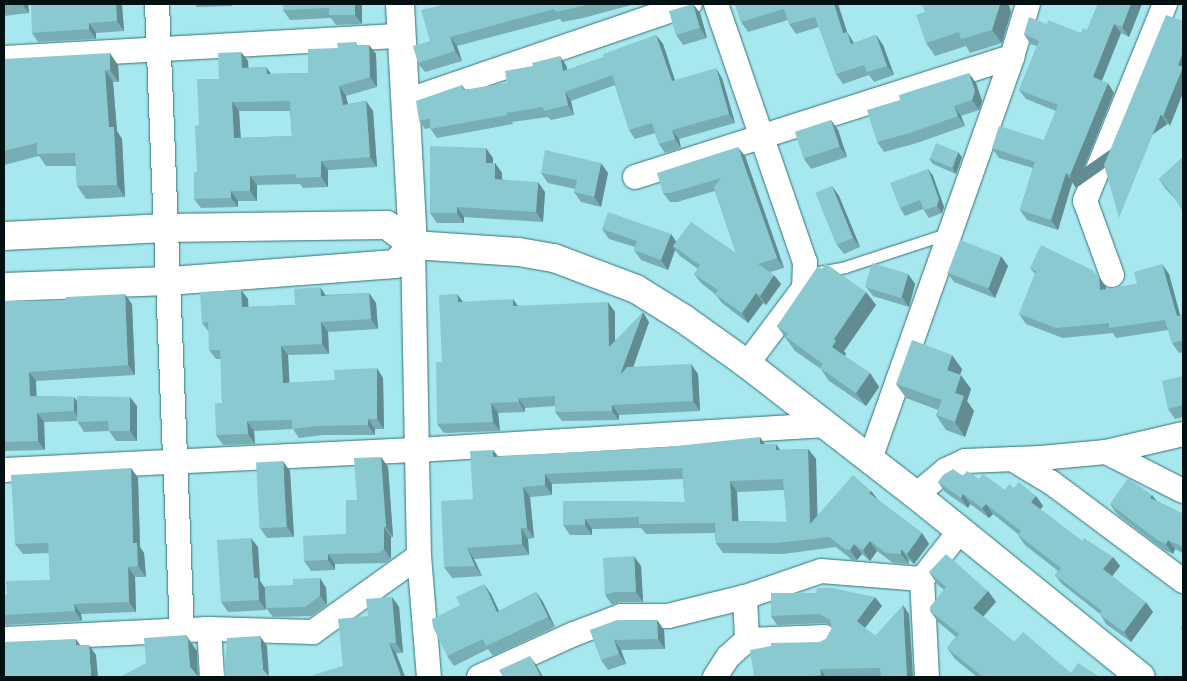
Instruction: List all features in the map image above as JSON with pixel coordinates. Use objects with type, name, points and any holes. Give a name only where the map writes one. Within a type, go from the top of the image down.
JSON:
[{"type":"street","points":[[157,4],[182,631]]},
{"type":"street","points":[[400,4],[413,246],[419,556],[429,677]]},
{"type":"street","points":[[406,101],[690,4]]},
{"type":"street","points":[[716,4],[805,262],[804,288],[747,364]]},
{"type":"street","points":[[870,459],[1012,57],[1028,4]]},
{"type":"street","points":[[1112,275],[1086,201],[1165,4]]},
{"type":"street","points":[[1173,4],[1183,8]]},
{"type":"street","points":[[4,58],[402,36]]},
{"type":"street","points":[[636,178],[760,136],[1012,57]]},
{"type":"street","points":[[4,236],[166,228],[387,225],[413,246],[519,252],[554,258],[594,272],[636,289],[684,318],[747,364],[916,495],[959,532],[1141,677]]},
{"type":"street","points":[[4,286],[168,281],[395,264],[413,246]]},
{"type":"street","points":[[4,470],[417,450],[826,425]]},
{"type":"street","points":[[916,495],[946,470],[965,461],[1106,452],[1183,434]]},
{"type":"street","points":[[1106,452],[1183,491]]},
{"type":"street","points":[[1012,459],[1052,483],[1183,581]]},
{"type":"street","points":[[927,677],[922,579],[959,532]]},
{"type":"street","points":[[4,639],[209,629],[313,632],[419,556]]},
{"type":"street","points":[[479,677],[574,634],[621,616],[668,616],[745,597],[821,571],[922,579]]},
{"type":"street","points":[[745,597],[747,640]]},
{"type":"street","points":[[209,629],[212,677]]},
{"type":"street","points":[[716,677],[728,657],[747,640],[825,637]]},
{"type":"lane","points":[[804,275],[845,267],[949,233]]},
{"type":"building","points":[[31,4],[116,4],[117,21],[89,23],[89,29],[32,33]]},
{"type":"building","points":[[283,4],[355,4],[355,15],[329,15],[329,8],[283,10]]},
{"type":"building","points":[[446,4],[592,4],[556,12],[554,9],[450,37],[455,51],[418,63],[413,46],[430,41],[421,10]]},
{"type":"building","points":[[693,4],[700,28],[676,35],[669,11]]},
{"type":"building","points":[[735,4],[834,4],[843,33],[847,32],[851,44],[876,35],[887,66],[867,72],[864,65],[836,74],[815,17],[789,24],[784,9],[741,22]]},
{"type":"building","points":[[922,4],[1000,4],[992,30],[961,39],[959,32],[926,43],[916,15],[925,12]]},
{"type":"building","points":[[1098,4],[1131,4],[1122,27],[1114,24],[1093,77],[1108,83],[1070,175],[1066,173],[1051,220],[1020,210],[1035,162],[992,148],[999,126],[1044,140],[1058,105],[1019,90],[1039,41],[1024,34],[1029,17],[1047,24],[1048,20],[1081,33],[1083,28],[1087,30]]},
{"type":"building","points":[[1166,15],[1183,21],[1183,51],[1178,65],[1183,67],[1163,116],[1161,114],[1119,218],[1104,165]]},
{"type":"building","points":[[656,35],[672,81],[716,68],[729,114],[672,130],[675,139],[659,144],[652,123],[629,130],[613,76],[610,76],[565,92],[568,105],[544,111],[543,107],[430,129],[430,119],[419,120],[416,101],[462,85],[463,90],[507,83],[505,71],[533,66],[532,63],[560,56],[563,71],[604,57],[603,54]]},
{"type":"building","points":[[356,42],[356,45],[369,45],[370,77],[339,86],[343,105],[366,101],[370,157],[321,161],[321,177],[296,178],[296,174],[250,176],[250,191],[231,191],[231,198],[194,199],[194,172],[197,172],[195,126],[199,125],[197,79],[219,79],[218,53],[241,52],[242,68],[266,67],[267,74],[308,73],[308,49],[338,48],[337,43]],"holes":[[[290,101],[292,136],[234,138],[232,102]]]},
{"type":"building","points":[[110,53],[110,70],[105,70],[109,127],[114,127],[117,185],[77,186],[75,153],[37,154],[37,143],[4,151],[4,59]]},
{"type":"building","points":[[969,73],[975,91],[972,100],[954,106],[958,116],[910,133],[877,142],[867,110],[900,100],[899,95]]},
{"type":"building","points":[[831,120],[840,147],[804,158],[795,132]]},
{"type":"building","points":[[936,143],[958,152],[952,168],[930,159]]},
{"type":"building","points":[[430,146],[486,148],[486,163],[495,163],[495,179],[538,182],[536,212],[457,207],[457,213],[430,213]]},
{"type":"building","points":[[738,147],[777,258],[758,264],[774,275],[760,296],[756,293],[742,313],[715,294],[718,290],[694,274],[700,265],[673,246],[691,222],[736,253],[714,187],[721,178],[670,193],[663,193],[657,173]]},
{"type":"building","points":[[545,150],[601,163],[594,197],[574,192],[577,180],[541,173]]},
{"type":"building","points":[[1183,157],[1183,212],[1172,194],[1159,179]]},
{"type":"building","points":[[928,169],[939,199],[937,206],[924,210],[920,200],[900,208],[890,183]]},
{"type":"building","points":[[832,186],[853,238],[836,245],[815,193]]},
{"type":"building","points":[[608,212],[671,234],[661,260],[634,250],[637,241],[602,229]]},
{"type":"building","points":[[960,240],[1001,256],[989,288],[947,273]]},
{"type":"building","points":[[1041,245],[1092,270],[1099,277],[1100,290],[1137,284],[1134,272],[1162,264],[1177,316],[1183,315],[1183,340],[1172,343],[1165,320],[1109,328],[1109,323],[1056,328],[1019,314],[1036,271],[1030,268]]},
{"type":"building","points":[[825,263],[866,292],[834,339],[836,341],[832,347],[870,373],[856,393],[820,368],[823,364],[786,337],[788,334],[777,326],[818,266],[822,269]]},
{"type":"building","points":[[872,263],[908,274],[901,298],[865,287]]},
{"type":"building","points":[[320,287],[321,296],[369,293],[371,319],[321,322],[322,344],[281,346],[283,383],[335,380],[334,370],[377,368],[377,419],[368,419],[368,425],[317,426],[292,429],[292,420],[247,421],[248,434],[216,435],[215,403],[222,403],[220,350],[209,350],[208,322],[202,323],[200,292],[241,290],[242,307],[295,305],[294,289]]},
{"type":"building","points":[[125,294],[128,365],[29,372],[30,396],[74,397],[74,411],[37,413],[38,441],[4,442],[4,301],[66,301],[66,297]]},
{"type":"building","points":[[457,294],[458,302],[513,299],[513,306],[608,302],[609,347],[643,312],[620,375],[627,367],[691,364],[693,401],[612,405],[612,411],[555,412],[555,396],[518,398],[519,402],[491,403],[493,422],[437,424],[436,362],[442,362],[439,295]]},
{"type":"building","points":[[912,340],[952,355],[947,370],[961,375],[955,393],[964,396],[955,422],[936,415],[942,400],[896,384]]},
{"type":"building","points":[[1183,376],[1183,405],[1168,409],[1162,381]]},
{"type":"building","points":[[77,396],[130,397],[130,431],[109,431],[108,421],[77,422]]},
{"type":"building","points":[[760,437],[760,444],[776,444],[776,450],[808,449],[810,524],[853,475],[871,491],[869,493],[922,533],[907,554],[901,549],[901,554],[886,553],[870,541],[863,550],[854,544],[850,550],[845,549],[829,537],[776,543],[716,543],[715,523],[639,524],[639,517],[585,519],[585,525],[563,525],[563,501],[685,502],[682,468],[545,474],[545,485],[523,487],[527,528],[521,528],[522,544],[467,548],[475,566],[444,567],[441,501],[473,499],[470,451],[493,450],[493,457],[667,447]],"holes":[[[783,479],[787,522],[732,521],[730,481]]]},
{"type":"building","points":[[381,457],[386,527],[384,527],[384,549],[379,553],[328,554],[328,560],[304,561],[303,536],[346,534],[346,500],[357,500],[354,458]]},
{"type":"building","points":[[283,461],[286,527],[259,528],[256,462]]},
{"type":"building","points":[[131,468],[133,543],[137,543],[138,566],[128,567],[129,602],[74,604],[75,611],[4,615],[4,595],[7,595],[6,581],[50,580],[48,543],[15,544],[11,475]]},
{"type":"building","points":[[953,469],[963,476],[967,471],[979,479],[983,474],[1005,490],[1009,484],[1014,488],[1019,482],[1036,496],[1031,502],[1082,541],[1084,538],[1113,557],[1103,569],[1146,602],[1124,632],[1099,614],[1102,611],[1055,575],[1061,568],[1018,535],[1021,531],[986,504],[982,508],[963,494],[961,498],[938,482],[943,475]]},
{"type":"building","points":[[1128,478],[1152,495],[1150,498],[1183,514],[1183,547],[1168,540],[1166,544],[1157,540],[1110,504]]},
{"type":"building","points":[[251,538],[254,578],[258,578],[259,600],[221,602],[217,540]]},
{"type":"building","points":[[946,554],[988,591],[973,608],[1014,642],[1023,632],[1071,673],[1078,663],[1100,677],[983,677],[947,648],[959,634],[930,611],[930,607],[946,587],[929,572]]},
{"type":"building","points":[[634,556],[636,592],[614,592],[605,595],[603,558]]},
{"type":"building","points":[[320,578],[320,596],[305,607],[266,608],[265,586],[293,585],[293,579]]},
{"type":"building","points":[[484,584],[497,612],[536,592],[548,617],[486,646],[483,639],[447,656],[433,627],[432,619],[460,605],[456,597]]},
{"type":"building","points":[[817,588],[832,588],[875,597],[857,621],[875,636],[903,605],[907,677],[881,677],[880,668],[820,669],[821,675],[754,677],[750,650],[771,646],[771,643],[820,642],[826,639],[832,628],[830,620],[819,614],[771,616],[771,593],[816,593]]},
{"type":"building","points":[[392,597],[396,643],[389,643],[401,676],[314,677],[313,675],[343,666],[338,619],[368,616],[366,599]]},
{"type":"building","points":[[617,620],[657,620],[658,639],[614,640],[619,654],[601,660],[590,630]]},
{"type":"building","points":[[186,635],[190,667],[197,677],[120,677],[146,663],[144,638]]},
{"type":"building","points":[[260,636],[263,670],[270,677],[224,677],[227,638]]},
{"type":"building","points":[[76,639],[76,645],[89,645],[91,677],[4,677],[4,642]]},
{"type":"building","points":[[530,656],[541,677],[503,677],[499,670]]}]
